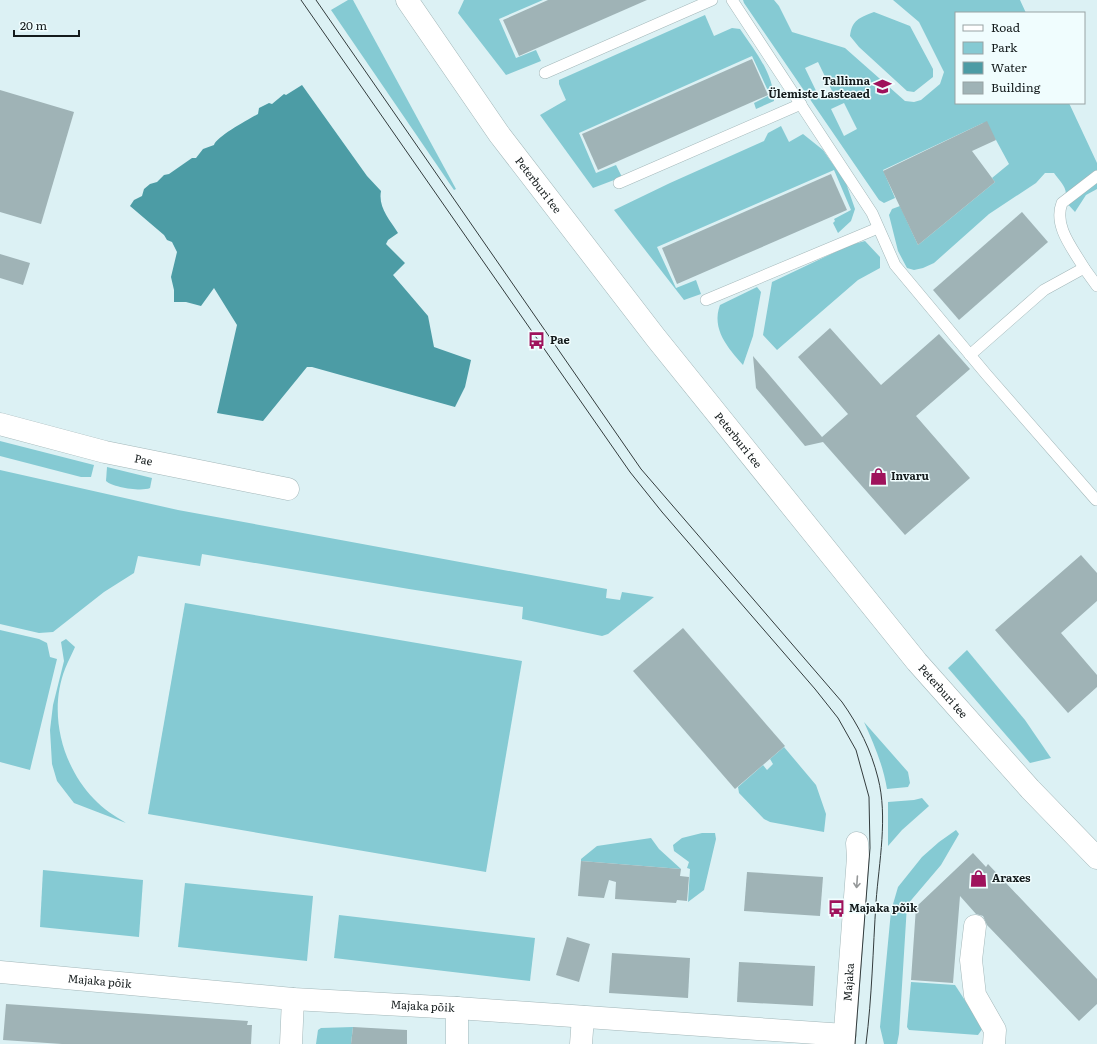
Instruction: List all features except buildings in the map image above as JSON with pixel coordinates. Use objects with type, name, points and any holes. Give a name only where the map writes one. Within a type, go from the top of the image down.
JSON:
[{"type":"main road","name":"Peterburi tee","points":[[406,0],[499,134],[661,344],[917,662],[1030,789],[1097,858]]},
{"type":"main road","name":"Pae","points":[[0,424],[105,452],[288,489]]},
{"type":"main road","name":"Majaka","points":[[848,1041],[858,857],[857,843]]},
{"type":"main road","points":[[975,926],[972,960],[975,995],[999,1039]]},
{"type":"main road","name":"Majaka põik","points":[[0,972],[293,999],[583,1017],[848,1041]]},
{"type":"main road","points":[[291,1044],[293,999]]},
{"type":"main road","points":[[456,1044],[457,1008]]},
{"type":"main road","points":[[581,1044],[583,1017]]},
{"type":"lane","points":[[545,73],[712,0]]},
{"type":"lane","points":[[732,0],[872,213],[895,265],[970,355],[1096,500],[1097,499]]},
{"type":"lane","points":[[619,183],[801,104]]},
{"type":"lane","points":[[1097,176],[1062,203],[1059,210],[1064,235],[1097,286]]},
{"type":"lane","points":[[706,300],[878,228]]},
{"type":"lane","points":[[970,355],[1044,290],[1084,268]]},
{"type":"green space","points":[[348,0],[353,0],[456,189],[454,190],[331,10]]},
{"type":"green space","points":[[464,0],[543,0],[499,19],[516,58],[536,50],[541,61],[506,75],[458,13]]},
{"type":"green space","points":[[743,0],[774,0],[779,6],[792,32],[845,48],[905,101],[914,102],[921,100],[940,84],[944,72],[919,22],[893,0],[1020,0],[1026,12],[955,12],[955,104],[1069,104],[1097,163],[1097,189],[1086,195],[1075,212],[1064,200],[1066,196],[1065,189],[1054,173],[1045,173],[1036,183],[989,214],[934,263],[914,270],[907,268],[898,251],[889,215],[892,209],[900,206],[918,245],[995,182],[992,178],[1009,164],[996,140],[983,123],[883,170],[895,198],[884,203],[879,200]],"holes":[[[818,62],[833,93],[820,99],[805,68]],[[844,103],[857,129],[844,136],[831,109]]]},
{"type":"green space","points":[[874,12],[910,26],[933,69],[933,77],[914,92],[907,91],[859,47],[850,36],[852,26],[857,20]]},
{"type":"green space","points":[[705,15],[714,36],[732,28],[740,29],[763,63],[771,81],[774,101],[756,109],[754,103],[770,95],[752,56],[579,133],[596,173],[616,165],[622,177],[593,188],[540,115],[566,100],[559,84],[559,80]]},
{"type":"green space","points":[[781,126],[789,142],[803,134],[823,150],[846,183],[855,209],[851,221],[838,233],[833,223],[835,221],[834,219],[851,210],[834,170],[657,247],[676,288],[696,280],[701,294],[684,300],[614,210],[764,141],[768,133]]},
{"type":"green space","points":[[865,241],[880,257],[880,268],[858,280],[777,350],[763,335],[772,282],[850,245]]},
{"type":"green space","points":[[757,287],[761,292],[753,336],[743,365],[722,338],[719,330],[718,314],[720,305]]},
{"type":"green space","points":[[0,441],[94,465],[91,477],[81,477],[0,456]]},
{"type":"green space","points":[[107,467],[152,478],[150,488],[134,489],[120,487],[109,483],[106,481]]},
{"type":"green space","points":[[0,470],[178,510],[607,589],[606,598],[620,600],[622,592],[654,597],[608,634],[602,636],[522,619],[523,607],[202,554],[200,566],[138,556],[134,573],[104,592],[53,632],[39,633],[0,624]]},
{"type":"green space","points":[[185,603],[522,661],[486,872],[148,814]]},
{"type":"green space","points":[[0,630],[39,639],[47,643],[50,657],[57,659],[30,770],[0,762]]},
{"type":"green space","points":[[66,639],[75,647],[65,669],[60,686],[58,703],[58,721],[66,755],[83,786],[94,799],[105,809],[126,823],[74,803],[57,781],[52,764],[50,730],[53,705],[64,661],[61,642]]},
{"type":"green space","points":[[967,650],[1025,720],[1051,758],[1030,763],[948,668]]},
{"type":"green space","points":[[864,722],[908,772],[910,783],[908,787],[887,789],[881,763]]},
{"type":"green space","points":[[784,747],[816,785],[826,814],[824,832],[770,822],[764,819],[739,793],[738,787],[763,765],[767,770],[773,764],[770,759]]},
{"type":"green space","points":[[922,798],[929,806],[902,830],[888,846],[888,802]]},
{"type":"green space","points":[[956,830],[959,834],[941,865],[907,905],[899,1034],[897,1044],[884,1044],[880,1027],[891,911],[898,887],[922,857]]},
{"type":"green space","points":[[702,833],[715,833],[716,839],[704,890],[688,902],[690,869],[687,868],[689,862],[674,851],[673,845],[682,838]]},
{"type":"green space","points":[[651,838],[659,849],[681,869],[581,861],[581,859],[597,846]]},
{"type":"green space","points":[[43,870],[143,880],[139,937],[40,927]]},
{"type":"green space","points":[[185,883],[313,896],[307,961],[178,947]]},
{"type":"green space","points":[[339,915],[535,938],[530,981],[334,958]]},
{"type":"green space","points":[[911,982],[955,985],[983,1028],[978,1035],[909,1030],[907,1027]]},
{"type":"green space","points":[[353,1027],[351,1044],[316,1044],[318,1030],[321,1028]]},
{"type":"water","points":[[302,85],[367,176],[381,191],[380,197],[383,208],[398,233],[388,240],[386,244],[405,263],[393,275],[428,316],[434,347],[471,360],[465,387],[455,407],[312,367],[307,367],[263,421],[217,413],[237,325],[214,288],[201,306],[186,302],[174,302],[174,290],[171,277],[177,252],[172,242],[167,240],[164,235],[130,206],[134,200],[142,196],[144,189],[150,184],[157,182],[164,175],[169,174],[192,158],[196,158],[203,149],[214,145],[220,137],[258,114],[259,108],[269,103],[272,104],[284,94],[286,95]]},
{"type":"tram line","points":[[301,0],[630,472],[662,512],[815,689],[838,718],[856,750],[869,797],[870,848],[855,1044]]},
{"type":"tram line","points":[[316,0],[641,469],[842,702],[859,729],[868,748],[878,778],[881,793],[883,824],[866,1044]]},
{"type":"place","name":"Tallinna Ülemiste Lasteaed","points":[[883,87]]},
{"type":"place","name":"Pae","points":[[537,340]]},
{"type":"place","name":"Invaru","points":[[878,476]]},
{"type":"place","name":"Araxes","points":[[979,878]]},
{"type":"place","name":"Majaka põik","points":[[836,908]]}]
